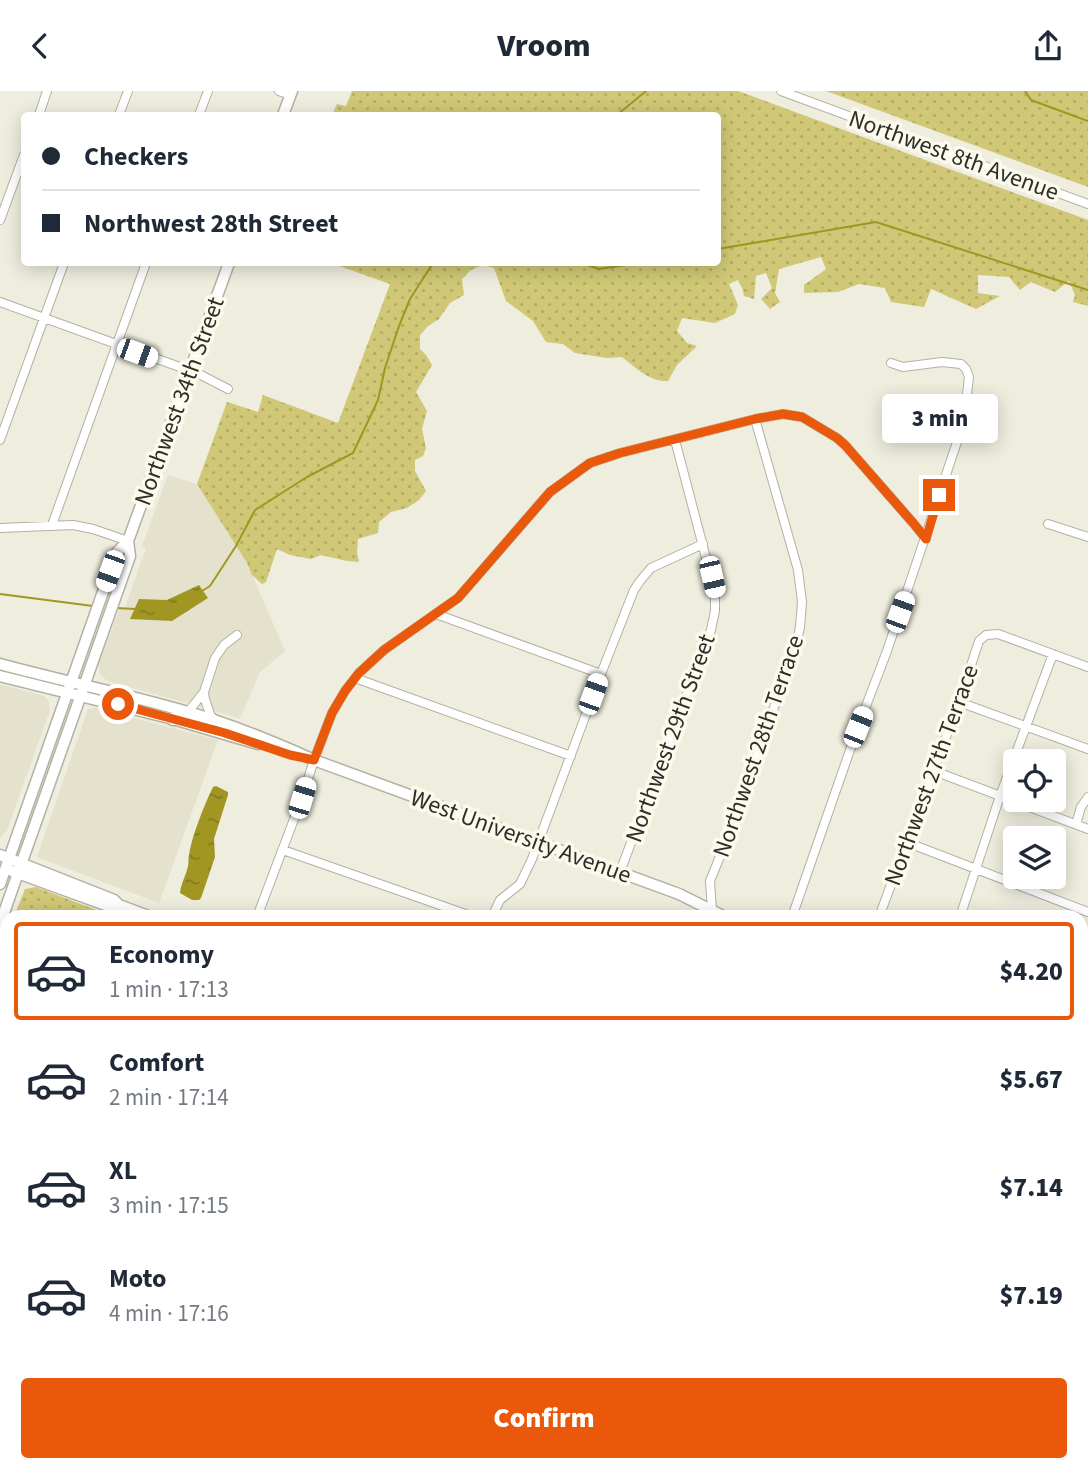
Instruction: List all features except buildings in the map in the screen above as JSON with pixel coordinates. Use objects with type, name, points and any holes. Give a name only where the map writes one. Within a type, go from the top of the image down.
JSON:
[{"type":"highway","points":[[173,719],[185,718],[201,723],[211,719]]},
{"type":"main road","points":[[284,112],[287,92]]},
{"type":"main road","name":"Northwest 34th Street","points":[[0,884],[4,862],[117,552],[128,541],[228,266]]},
{"type":"main road","name":"Northwest 34th Street","points":[[5,910],[130,556],[128,541]]},
{"type":"main road","name":"West University Avenue","points":[[0,664],[69,687]]},
{"type":"main road","name":"West University Avenue","points":[[0,675],[69,687],[211,719],[314,760],[679,894],[705,910]]},
{"type":"main road","name":"West University Avenue","points":[[82,690],[290,755],[314,760]]},
{"type":"main road","points":[[4,862],[111,907],[119,905],[132,910]]},
{"type":"street","points":[[39,112],[47,91]]},
{"type":"street","points":[[120,112],[128,91]]},
{"type":"street","points":[[200,112],[208,91]]},
{"type":"street","name":"Northwest 8th Avenue","points":[[781,91],[1088,204]]},
{"type":"street","points":[[0,220],[21,163]]},
{"type":"street","points":[[0,440],[63,266]]},
{"type":"street","points":[[51,525],[145,266]]},
{"type":"street","points":[[0,302],[189,371],[228,389]]},
{"type":"street","points":[[794,910],[926,539],[964,421],[969,377],[961,364],[952,362],[903,367],[891,363]]},
{"type":"street","points":[[260,910],[332,713],[345,691],[384,650],[458,598],[550,492],[590,463],[755,419],[783,414],[802,417],[837,438],[926,539]]},
{"type":"street","name":"Northwest 28th Terrace","points":[[711,910],[710,881],[796,646],[800,627],[802,602],[798,570],[755,419]]},
{"type":"street","name":"Northwest 29th Street","points":[[620,872],[715,611],[715,592],[675,440]]},
{"type":"street","points":[[1048,524],[1088,537]]},
{"type":"street","points":[[0,528],[83,526],[128,541]]},
{"type":"street","points":[[495,910],[500,899],[520,884],[538,843],[634,590],[651,568],[703,544]]},
{"type":"street","points":[[436,614],[601,674]]},
{"type":"street","name":"Northwest 27th Terrace","points":[[882,910],[979,641],[986,635],[998,634],[1053,654]]},
{"type":"street","points":[[188,712],[204,692],[215,658],[224,645],[237,635]]},
{"type":"street","points":[[962,910],[1000,796],[1053,654],[1088,667]]},
{"type":"street","points":[[355,678],[571,755]]},
{"type":"street","points":[[204,692],[211,719]]},
{"type":"street","points":[[959,702],[1088,749]]},
{"type":"street","points":[[933,771],[1088,829]]},
{"type":"street","points":[[1076,824],[1081,807],[1088,797]]},
{"type":"street","points":[[906,842],[1083,910]]},
{"type":"street","points":[[283,850],[454,910]]},
{"type":"shaded area","points":[[352,91],[738,91],[1088,220],[1088,306],[1073,302],[1075,295],[1069,281],[1055,292],[1031,282],[1020,290],[1009,277],[978,275],[978,293],[1000,296],[976,309],[931,289],[924,307],[891,302],[885,288],[859,284],[838,292],[804,293],[804,285],[826,269],[821,257],[779,269],[775,293],[780,302],[770,309],[761,299],[772,288],[766,273],[756,276],[754,299],[744,296],[738,280],[729,284],[738,305],[735,314],[715,323],[682,318],[677,331],[687,343],[697,346],[677,365],[668,381],[661,381],[622,357],[607,358],[575,353],[563,344],[546,342],[533,321],[506,301],[494,268],[486,266],[721,266],[721,112],[333,112],[337,104],[346,106]]},
{"type":"shaded area","points":[[826,91],[1088,91],[1088,187]]},
{"type":"shaded area","points":[[339,266],[480,266],[462,279],[464,295],[450,303],[439,319],[420,335],[420,349],[432,365],[416,392],[427,411],[422,429],[426,448],[423,456],[415,460],[415,471],[426,491],[407,508],[391,512],[379,522],[378,533],[358,539],[359,562],[321,555],[311,559],[277,549],[266,582],[262,584],[252,575],[197,484],[227,402],[258,412],[263,395],[338,423],[390,284]]},
{"type":"shaded area","points":[[168,475],[197,484],[247,563],[285,651],[260,672],[240,719],[107,681],[99,673],[99,664],[120,607],[125,607],[146,548],[142,546]]},
{"type":"shaded area","points":[[0,684],[44,696],[48,700],[50,710],[7,830],[0,838]]},
{"type":"shaded area","points":[[95,708],[218,740],[159,903],[37,857],[88,709]]},
{"type":"shaded area","points":[[36,887],[96,910],[17,910],[25,889]]},
{"type":"water","points":[[199,585],[208,598],[172,621],[130,619],[139,599],[167,600]]},
{"type":"water","points":[[213,787],[228,792],[228,795],[214,839],[215,857],[201,898],[192,900],[180,893],[202,812]]},
{"type":"waterway","points":[[621,112],[646,91]]},
{"type":"waterway","points":[[1025,91],[1031,100],[1088,121]]},
{"type":"waterway","points":[[721,248],[876,222],[1088,290]]},
{"type":"waterway","points":[[202,591],[210,586],[255,510],[307,477],[353,453],[378,400],[385,368],[410,299],[431,266]]},
{"type":"waterway","points":[[590,266],[599,269],[620,266]]},
{"type":"waterway","points":[[0,594],[93,606]]},
{"type":"waterway","points":[[116,608],[135,609]]},
{"type":"route","points":[[118,704],[314,760],[332,713],[359,673],[384,650],[458,598],[550,492],[590,463],[620,453],[783,414],[802,417],[837,438],[926,539],[939,495]]}]
